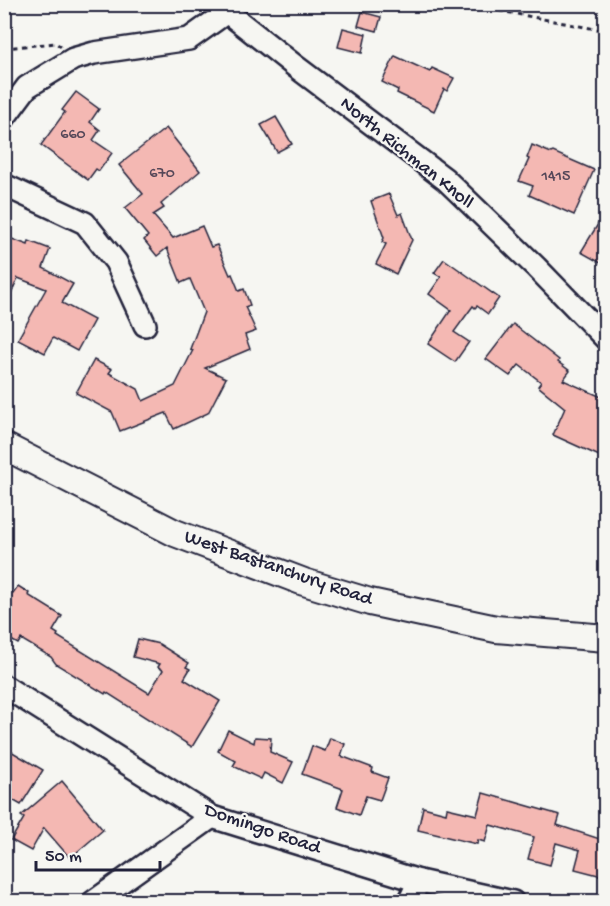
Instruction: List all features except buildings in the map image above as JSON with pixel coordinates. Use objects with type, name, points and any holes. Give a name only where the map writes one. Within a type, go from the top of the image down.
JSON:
[{"type":"main road","name":"West Bastanchury Road","points":[[4,446],[175,533],[304,582],[370,602],[486,627],[606,638]]},
{"type":"street","points":[[4,118],[27,87],[73,59],[94,53],[189,39],[226,8]]},
{"type":"street","name":"North Richman Knoll","points":[[226,8],[295,66],[445,179],[606,339]]},
{"type":"street","points":[[4,185],[85,223],[116,262],[145,325]]},
{"type":"street","name":"Domingo Road","points":[[4,686],[212,817],[419,881],[513,902]]},
{"type":"street","points":[[93,902],[212,817]]},
{"type":"street","points":[[410,902],[419,881]]},
{"type":"path","points":[[464,4],[606,31]]},
{"type":"path","points":[[4,48],[56,43],[73,59]]}]
